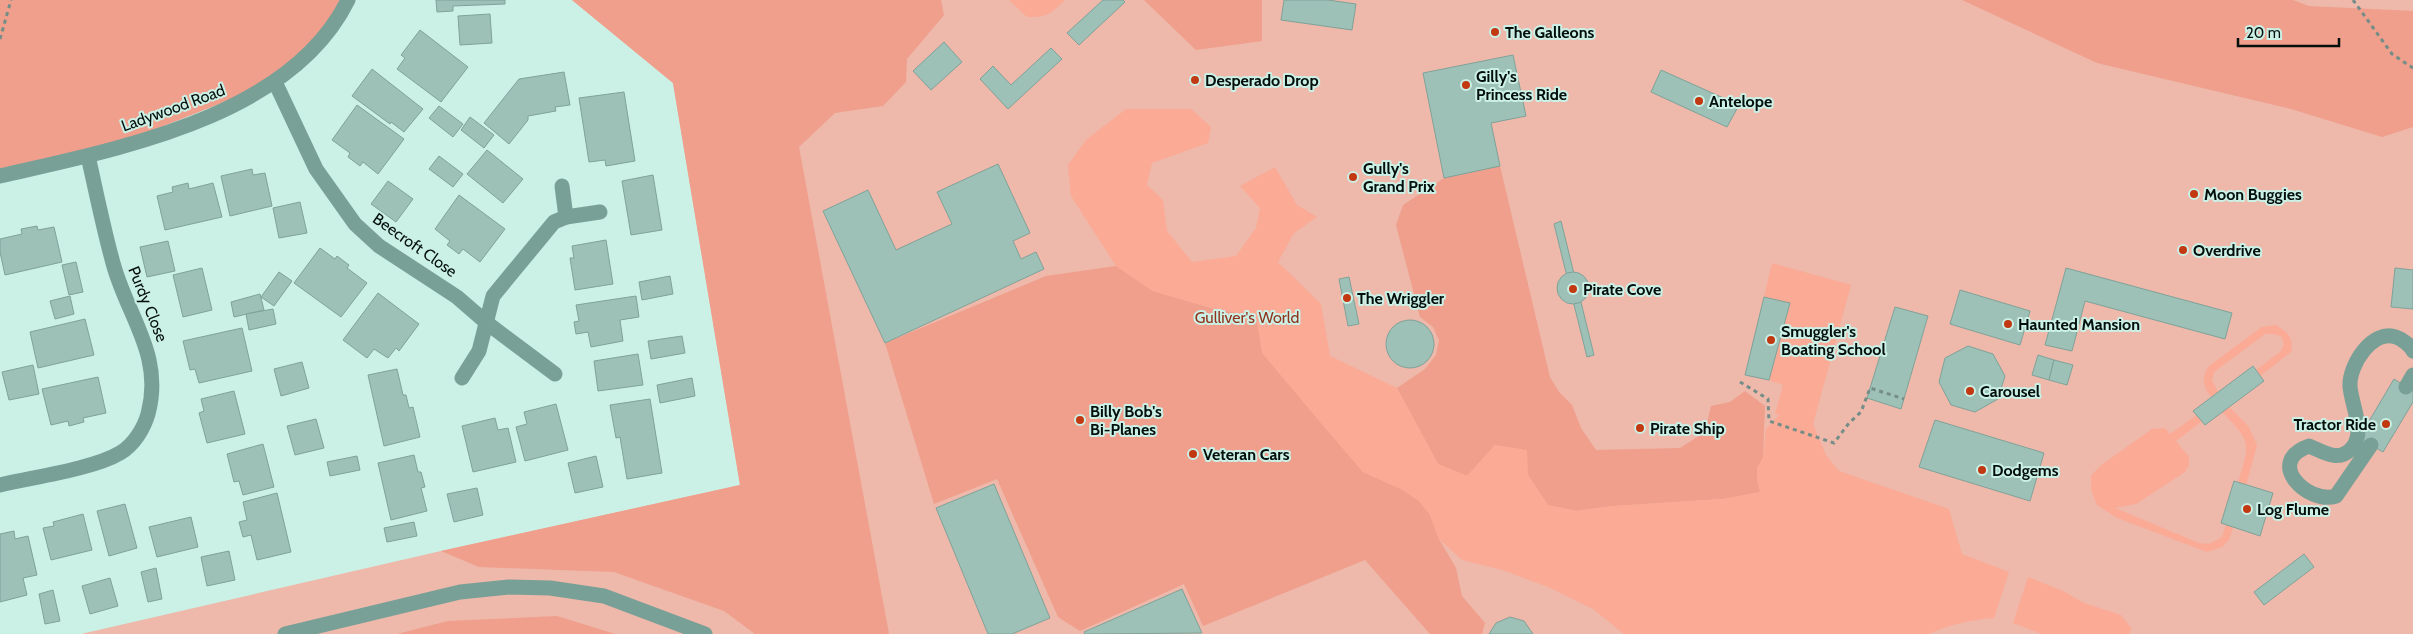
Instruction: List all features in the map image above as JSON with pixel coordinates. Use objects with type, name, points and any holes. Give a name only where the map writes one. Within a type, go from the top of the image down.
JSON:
[{"type":"street","name":"Ladywood Road","points":[[0,176],[88,156],[191,124],[245,99],[275,82],[324,39],[348,0]]},
{"type":"street","name":"Beecroft Close","points":[[275,82],[316,169],[355,224],[386,250],[457,297],[487,323],[555,374]]},
{"type":"street","name":"Purdy Close","points":[[0,485],[103,460],[122,452],[136,439],[145,423],[149,410],[152,377],[148,349],[121,289],[112,262],[88,156]]},
{"type":"street","points":[[562,186],[566,217]]},
{"type":"street","points":[[462,378],[479,351],[494,296],[554,222],[566,217],[600,212]]},
{"type":"street","points":[[2371,445],[2336,496],[2326,499],[2317,496],[2294,481],[2290,471],[2290,463],[2301,449],[2309,446],[2331,456],[2345,454],[2352,448],[2357,439],[2358,426],[2350,385],[2353,371],[2369,343],[2381,336],[2396,337],[2413,351]]},
{"type":"street","points":[[285,634],[460,592],[509,587],[550,588],[604,596],[705,634]]},
{"type":"path","points":[[0,39],[11,0]]},
{"type":"path","points":[[2353,0],[2392,54],[2413,68]]},
{"type":"path","points":[[1740,382],[1768,399],[1769,421],[1834,443],[1849,423],[1861,412],[1870,388],[1904,399]]},
{"type":"green space","points":[[0,0],[343,0],[340,15],[275,82],[88,156],[0,171]]},
{"type":"green space","name":"Gulliver's World","points":[[572,0],[2413,0],[2413,634],[81,634],[441,551],[740,485],[673,83]]},
{"type":"green space","points":[[572,0],[941,0],[944,15],[907,59],[906,82],[883,106],[835,113],[799,147],[889,634],[755,634],[724,611],[614,572],[479,567],[441,551],[740,485],[673,83]]},
{"type":"green space","points":[[1144,0],[1262,0],[1262,41],[1196,50]]},
{"type":"green space","points":[[1962,0],[2293,0],[2309,6],[2413,11],[2413,127],[2382,137],[2291,109],[2097,63]]},
{"type":"green space","points":[[1500,166],[1550,377],[1559,392],[1572,405],[1581,428],[1596,450],[1680,448],[1705,432],[1711,406],[1730,402],[1745,391],[1765,406],[1763,458],[1757,468],[1757,480],[1761,492],[1723,499],[1613,506],[1576,511],[1548,505],[1528,475],[1495,445],[1467,476],[1438,464],[1397,388],[1425,369],[1436,355],[1439,340],[1433,327],[1420,317],[1396,225],[1403,205],[1444,178]]},
{"type":"green space","points":[[1116,266],[1153,291],[1211,308],[1256,316],[1263,353],[1363,472],[1403,490],[1419,501],[1430,515],[1439,539],[1456,568],[1462,596],[1485,623],[1482,634],[1430,634],[1365,560],[1203,626],[1184,584],[1080,631],[1058,617],[997,479],[934,504],[885,343],[1046,276]]},
{"type":"green space","points":[[557,616],[615,634],[397,634],[448,621]]},
{"type":"shaded area","points":[[1009,0],[1065,0],[1048,14],[1039,17],[1027,17]]},
{"type":"shaded area","points":[[1126,109],[1191,109],[1211,127],[1208,143],[1152,163],[1147,185],[1163,200],[1167,231],[1192,262],[1236,256],[1256,228],[1260,208],[1240,186],[1275,167],[1297,205],[1317,217],[1294,233],[1278,262],[1321,304],[1330,356],[1397,388],[1438,464],[1467,476],[1495,445],[1527,450],[1528,475],[1548,505],[1576,511],[1613,506],[1723,499],[1760,492],[1757,468],[1763,458],[1766,429],[1779,415],[1775,414],[1783,385],[1769,380],[1790,304],[1764,297],[1772,263],[1851,285],[1813,424],[1826,455],[1839,471],[1949,509],[1962,554],[2009,572],[1994,618],[1961,623],[1929,634],[1624,634],[1593,609],[1548,587],[1502,570],[1462,560],[1439,539],[1430,515],[1419,501],[1403,490],[1363,472],[1319,421],[1262,353],[1256,316],[1211,308],[1153,291],[1116,266],[1071,196],[1068,165],[1086,140]]},
{"type":"shaded area","points":[[2276,325],[2289,336],[2292,347],[2291,352],[2260,376],[2256,370],[2280,352],[2284,345],[2282,337],[2275,334],[2265,334],[2214,372],[2212,380],[2218,392],[2211,397],[2204,382],[2209,366],[2262,327]]},
{"type":"shaded area","points":[[2229,407],[2248,426],[2257,445],[2246,485],[2238,483],[2245,459],[2246,444],[2239,430],[2222,412]]},
{"type":"shaded area","points":[[2197,415],[2202,421],[2176,441],[2189,457],[2189,465],[2185,472],[2136,504],[2115,508],[2199,543],[2209,544],[2222,537],[2226,525],[2233,527],[2229,540],[2222,547],[2207,552],[2117,518],[2097,505],[2091,489],[2091,476],[2100,466],[2152,429],[2165,428],[2170,434]]},
{"type":"shaded area","points":[[2028,577],[2063,591],[2084,603],[2121,615],[2131,628],[2129,634],[2042,634],[2013,623]]},
{"type":"building","points":[[436,0],[505,0],[505,4],[453,6],[453,11],[437,12]]},
{"type":"building","points":[[1103,0],[1123,0],[1125,2],[1079,45],[1067,33]]},
{"type":"building","points":[[1284,0],[1328,0],[1356,4],[1352,30],[1281,20]]},
{"type":"building","points":[[490,14],[492,43],[460,45],[458,16]]},
{"type":"building","points":[[420,30],[468,67],[441,102],[397,69],[405,58],[401,55]]},
{"type":"building","points":[[944,42],[962,62],[931,90],[913,71]]},
{"type":"building","points":[[1051,48],[1062,59],[1008,109],[980,79],[993,66],[1011,85]]},
{"type":"building","points":[[1513,55],[1526,116],[1491,123],[1500,166],[1444,178],[1423,73]]},
{"type":"building","points":[[372,69],[423,109],[404,132],[352,96]]},
{"type":"building","points":[[1661,70],[1739,105],[1727,127],[1651,92]]},
{"type":"building","points":[[564,72],[570,105],[555,107],[556,111],[528,116],[528,120],[509,144],[484,123],[519,79]]},
{"type":"building","points":[[624,92],[635,161],[606,166],[605,160],[589,162],[579,98]]},
{"type":"building","points":[[357,105],[404,139],[378,174],[363,162],[360,166],[348,157],[350,153],[332,140]]},
{"type":"building","points":[[439,106],[463,124],[453,137],[429,118]]},
{"type":"building","points":[[470,117],[494,135],[484,148],[461,130]]},
{"type":"building","points":[[487,150],[523,179],[503,203],[467,174]]},
{"type":"building","points":[[439,156],[463,174],[453,187],[429,169]]},
{"type":"building","points":[[998,164],[1030,233],[1013,241],[1021,259],[1036,252],[1044,269],[885,343],[823,211],[868,190],[896,250],[952,224],[937,192]]},
{"type":"building","points":[[252,169],[253,175],[265,173],[272,206],[230,216],[221,176]]},
{"type":"building","points":[[653,175],[662,230],[631,235],[622,181]]},
{"type":"building","points":[[388,181],[413,199],[396,222],[371,204]]},
{"type":"building","points":[[188,183],[189,189],[213,183],[222,217],[165,230],[157,196],[173,192],[172,187]]},
{"type":"building","points":[[459,195],[505,229],[480,262],[463,249],[459,254],[447,245],[450,241],[435,229]]},
{"type":"building","points":[[300,202],[307,233],[279,238],[273,208]]},
{"type":"building","points":[[1561,221],[1594,355],[1587,357],[1554,224]]},
{"type":"building","points":[[37,226],[38,230],[54,227],[62,262],[5,275],[0,252],[0,239],[22,234],[21,229]]},
{"type":"building","points":[[606,240],[613,284],[575,290],[570,258],[574,258],[572,246]]},
{"type":"building","points":[[168,241],[175,271],[147,277],[140,247]]},
{"type":"building","points":[[320,248],[335,259],[337,256],[349,265],[347,268],[367,283],[341,317],[294,283]]},
{"type":"building","points":[[76,262],[83,292],[69,295],[62,265]]},
{"type":"building","points":[[202,268],[212,310],[183,317],[173,275]]},
{"type":"building","points":[[2066,268],[2232,313],[2225,339],[2085,301],[2072,351],[2045,345]]},
{"type":"building","points":[[2395,268],[2413,270],[2413,309],[2391,307]]},
{"type":"building","points":[[279,272],[292,281],[274,306],[261,297]]},
{"type":"building","points":[[1573,272],[1584,277],[1589,288],[1584,299],[1573,304],[1562,299],[1557,288],[1562,277]]},
{"type":"building","points":[[670,276],[673,294],[642,300],[639,282]]},
{"type":"building","points":[[1349,277],[1359,324],[1348,326],[1339,279]]},
{"type":"building","points":[[1960,290],[2030,311],[2020,345],[1950,324]]},
{"type":"building","points":[[378,293],[419,324],[399,351],[396,348],[388,358],[374,349],[367,358],[343,340]]},
{"type":"building","points":[[260,294],[264,310],[234,317],[231,302]]},
{"type":"building","points":[[70,296],[74,314],[55,319],[50,301]]},
{"type":"building","points":[[636,296],[639,317],[620,320],[623,341],[591,347],[588,332],[576,334],[574,322],[579,321],[576,305]]},
{"type":"building","points":[[1764,297],[1790,303],[1769,380],[1745,375]]},
{"type":"building","points":[[1895,307],[1928,316],[1901,409],[1867,398]]},
{"type":"building","points":[[273,309],[276,324],[249,330],[246,314]]},
{"type":"building","points":[[85,319],[94,355],[38,368],[30,332]]},
{"type":"building","points":[[1405,320],[1415,320],[1424,324],[1430,330],[1433,335],[1433,353],[1424,364],[1415,368],[1405,368],[1396,364],[1390,358],[1386,349],[1386,339],[1390,330],[1396,324]]},
{"type":"building","points":[[242,328],[252,371],[199,383],[195,369],[190,370],[183,341]]},
{"type":"building","points":[[682,336],[685,353],[651,359],[648,341]]},
{"type":"building","points":[[1968,346],[1993,354],[2005,376],[1998,399],[1975,412],[1951,405],[1939,382],[1945,358]]},
{"type":"building","points":[[638,354],[643,385],[598,391],[594,361]]},
{"type":"building","points":[[2038,355],[2054,360],[2049,380],[2032,375]]},
{"type":"building","points":[[2054,360],[2073,365],[2067,385],[2049,380]]},
{"type":"building","points":[[302,362],[309,388],[281,396],[274,369]]},
{"type":"building","points":[[33,365],[39,394],[9,400],[2,372]]},
{"type":"building","points":[[2253,366],[2264,381],[2205,425],[2193,411]]},
{"type":"building","points":[[397,369],[403,395],[406,395],[409,408],[413,407],[420,437],[384,446],[368,375]]},
{"type":"building","points":[[98,377],[106,413],[83,418],[84,422],[69,426],[68,421],[51,425],[42,389]]},
{"type":"building","points":[[692,378],[695,396],[660,403],[657,385]]},
{"type":"building","points":[[2394,379],[2413,391],[2413,402],[2383,452],[2359,438]]},
{"type":"building","points":[[234,391],[245,434],[207,443],[199,413],[204,411],[201,399]]},
{"type":"building","points":[[650,399],[662,473],[627,479],[620,437],[616,438],[610,405]]},
{"type":"building","points":[[556,404],[568,450],[525,461],[516,427],[527,424],[524,412]]},
{"type":"building","points":[[495,418],[498,430],[508,428],[516,462],[473,472],[462,426]]},
{"type":"building","points":[[316,419],[324,448],[295,455],[287,426]]},
{"type":"building","points":[[1935,420],[2044,453],[2030,501],[1919,467]]},
{"type":"building","points":[[263,444],[274,487],[243,495],[239,481],[234,482],[227,454]]},
{"type":"building","points":[[414,455],[418,472],[421,472],[425,487],[421,488],[427,511],[391,520],[378,463]]},
{"type":"building","points":[[357,456],[360,470],[330,476],[327,462]]},
{"type":"building","points":[[596,456],[603,487],[575,493],[568,463]]},
{"type":"building","points":[[2234,481],[2273,493],[2260,536],[2221,523]]},
{"type":"building","points":[[994,484],[1050,618],[1012,634],[988,634],[936,508]]},
{"type":"building","points":[[477,488],[483,515],[454,522],[447,494]]},
{"type":"building","points":[[277,493],[291,552],[257,560],[251,535],[243,537],[239,522],[247,520],[243,502]]},
{"type":"building","points":[[125,504],[137,548],[109,556],[97,511]]},
{"type":"building","points":[[83,514],[92,550],[51,560],[43,528],[54,526],[53,522]]},
{"type":"building","points":[[191,517],[198,547],[157,557],[149,527]]},
{"type":"building","points":[[414,522],[417,536],[387,542],[384,528]]},
{"type":"building","points":[[14,531],[15,539],[28,536],[37,575],[23,578],[27,595],[0,602],[0,534]]},
{"type":"building","points":[[229,551],[235,580],[207,586],[201,557]]},
{"type":"building","points":[[2304,554],[2314,567],[2264,605],[2254,592]]},
{"type":"building","points":[[156,568],[162,599],[148,602],[141,572]]},
{"type":"building","points":[[110,578],[118,606],[90,614],[82,586]]},
{"type":"building","points":[[1182,589],[1202,633],[1085,634],[1084,632]]},
{"type":"building","points":[[53,590],[60,621],[45,624],[39,594]]},
{"type":"building","points":[[1510,617],[1524,621],[1533,634],[1489,634],[1496,623]]},
{"type":"place","name":"The Galleons","points":[[1495,32]]},
{"type":"place","name":"Desperado Drop","points":[[1195,80]]},
{"type":"place","name":"Gilly's Princess Ride","points":[[1466,85]]},
{"type":"place","name":"Antelope","points":[[1699,101]]},
{"type":"place","name":"Gully's Grand Prix","points":[[1353,177]]},
{"type":"place","name":"Moon Buggies","points":[[2194,194]]},
{"type":"place","name":"Overdrive","points":[[2183,250]]},
{"type":"place","name":"Pirate Cove","points":[[1573,289]]},
{"type":"place","name":"The Wriggler","points":[[1347,298]]},
{"type":"place","name":"Haunted Mansion","points":[[2008,324]]},
{"type":"place","name":"Smuggler's Boating School","points":[[1771,340]]},
{"type":"place","name":"Carousel","points":[[1970,391]]},
{"type":"place","name":"Billy Bob's Bi-Planes","points":[[1080,420]]},
{"type":"place","name":"Tractor Ride","points":[[2386,424]]},
{"type":"place","name":"Pirate Ship","points":[[1640,428]]},
{"type":"place","name":"Veteran Cars","points":[[1193,454]]},
{"type":"place","name":"Dodgems","points":[[1982,470]]},
{"type":"place","name":"Log Flume","points":[[2247,509]]}]
